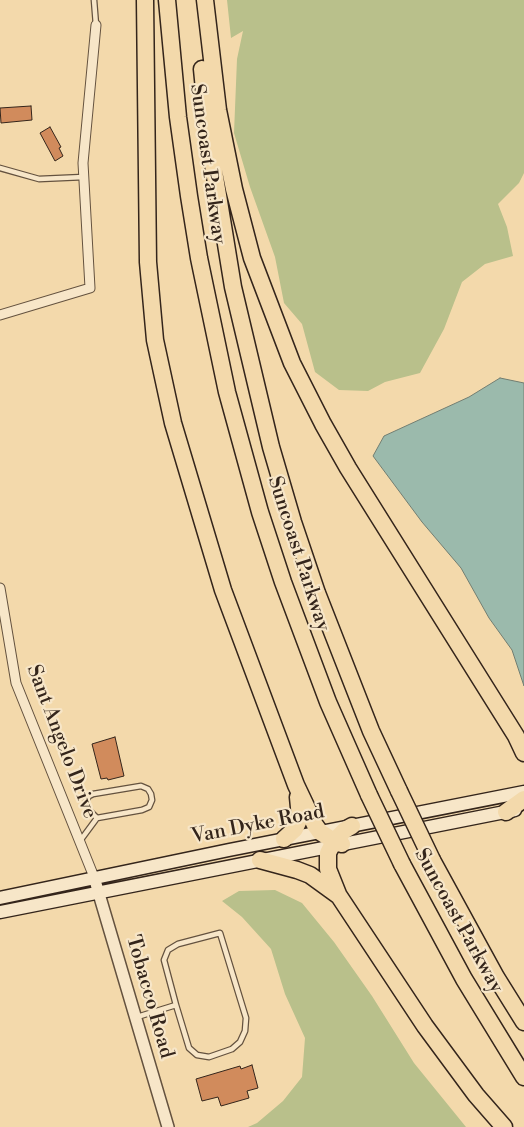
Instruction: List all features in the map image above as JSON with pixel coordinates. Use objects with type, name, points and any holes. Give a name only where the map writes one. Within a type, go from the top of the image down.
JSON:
[{"type":"highway","points":[[145,0],[148,262],[151,305],[162,374],[173,423],[223,590],[296,784],[315,825],[320,832],[336,844]]},
{"type":"highway","name":"Suncoast Parkway","points":[[167,0],[178,117],[195,231],[214,331],[230,401],[260,512],[283,582],[328,702],[402,864],[464,979],[524,1077]]},
{"type":"highway","name":"Suncoast Parkway","points":[[196,0],[209,140],[233,287],[254,381],[288,503],[317,593],[371,731],[432,860],[496,977],[524,1022]]},
{"type":"highway","points":[[206,0],[218,110],[234,189],[252,258],[292,363],[348,468],[520,740],[524,753]]},
{"type":"highway","points":[[284,839],[295,829],[300,818],[296,784]]},
{"type":"highway","points":[[506,812],[523,798]]},
{"type":"highway","points":[[352,826],[345,830],[327,861],[328,869],[339,896],[430,1033],[476,1095],[504,1127]]},
{"type":"highway","points":[[260,860],[310,875],[339,896]]},
{"type":"main road","name":"Van Dyke Road","points":[[0,898],[94,877],[320,832],[523,798]]},
{"type":"main road","name":"Van Dyke Road","points":[[0,912],[336,844],[506,812]]},
{"type":"street","points":[[0,315],[90,288],[83,163],[96,25]]},
{"type":"street","name":"Sant Angelo Drive","points":[[0,588],[16,682],[94,877]]},
{"type":"street","name":"Tobacco Road","points":[[94,877],[168,1127]]},
{"type":"lane","points":[[94,0],[96,25]]},
{"type":"lane","points":[[0,168],[38,179],[84,177]]},
{"type":"lane","points":[[80,841],[97,818],[142,810],[148,807],[152,800],[151,794],[148,789],[141,786],[93,794],[86,801],[88,810],[97,818]]},
{"type":"lane","points":[[220,933],[246,1018],[245,1031],[240,1042],[232,1049],[209,1056],[198,1055],[189,1048],[176,1005],[164,960],[168,950],[178,944],[220,933]]},
{"type":"lane","points":[[136,1018],[176,1005]]},
{"type":"green space","points":[[227,0],[524,0],[524,173],[519,183],[498,204],[507,227],[513,256],[485,264],[462,282],[444,329],[420,373],[385,382],[368,391],[339,390],[315,372],[302,324],[284,303],[275,257],[250,187],[234,133],[237,59],[243,31],[231,38]]},
{"type":"green space","points":[[275,890],[302,903],[334,942],[372,996],[414,1063],[466,1127],[248,1127],[257,1123],[283,1101],[302,1077],[305,1038],[285,994],[271,949],[242,917],[222,901],[239,891]]},
{"type":"shaded area","points":[[500,378],[524,383],[524,686],[512,650],[489,618],[461,568],[422,522],[373,456],[384,436],[469,397]]},
{"type":"building","points":[[31,106],[32,120],[1,123],[0,108]]},
{"type":"building","points":[[50,127],[61,147],[59,148],[63,156],[55,161],[40,133]]},
{"type":"building","points":[[115,737],[124,776],[108,780],[107,778],[101,779],[92,744]]},
{"type":"building","points":[[252,1065],[258,1088],[247,1091],[249,1098],[221,1106],[218,1097],[202,1101],[196,1079],[240,1066],[241,1069]]}]
